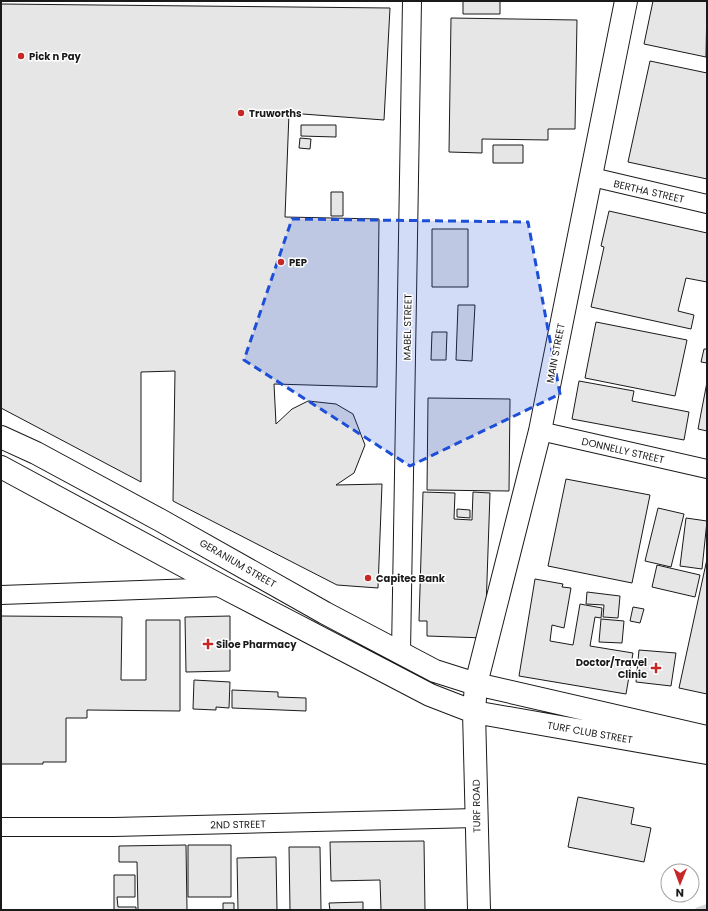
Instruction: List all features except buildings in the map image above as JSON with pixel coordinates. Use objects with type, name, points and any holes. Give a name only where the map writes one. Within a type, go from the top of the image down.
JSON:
[{"type":"main road","name":"MAIN STREET","points":[[475,700],[540,431],[626,1]]},
{"type":"main road","name":"GERANIUM STREET","points":[[1,437],[36,453],[140,508],[325,613],[401,652],[435,671],[475,700]]},
{"type":"main road","points":[[1,467],[223,587],[430,695],[475,700]]},
{"type":"main road","name":"TURF CLUB STREET","points":[[475,700],[707,737]]},
{"type":"main road","name":"TURF CLUB STREET","points":[[475,700],[707,753]]},
{"type":"main road","name":"TURF ROAD","points":[[475,700],[476,818],[479,910]]},
{"type":"street","name":"MABEL STREET","points":[[401,652],[412,1]]},
{"type":"street","name":"BERTHA STREET","points":[[592,177],[707,204]]},
{"type":"street","name":"DONNELLY STREET","points":[[540,431],[707,469]]},
{"type":"street","points":[[1,595],[223,587]]},
{"type":"street","name":"2ND STREET","points":[[1,827],[114,827],[476,818]]},
{"type":"highlighted area","points":[[292,219],[528,222],[560,394],[410,466],[244,360]]},
{"type":"waterway","points":[[698,910],[707,907]]},
{"type":"place","name":"Pick n Pay","points":[[21,56]]},
{"type":"place","name":"Truworths","points":[[241,113]]},
{"type":"place","name":"PEP","points":[[281,262]]},
{"type":"place","name":"Capitec Bank","points":[[368,578]]},
{"type":"place","name":"Siloe Pharmacy","points":[[208,644]]},
{"type":"place","name":"Doctor/Travel Clinic","points":[[656,668]]}]
